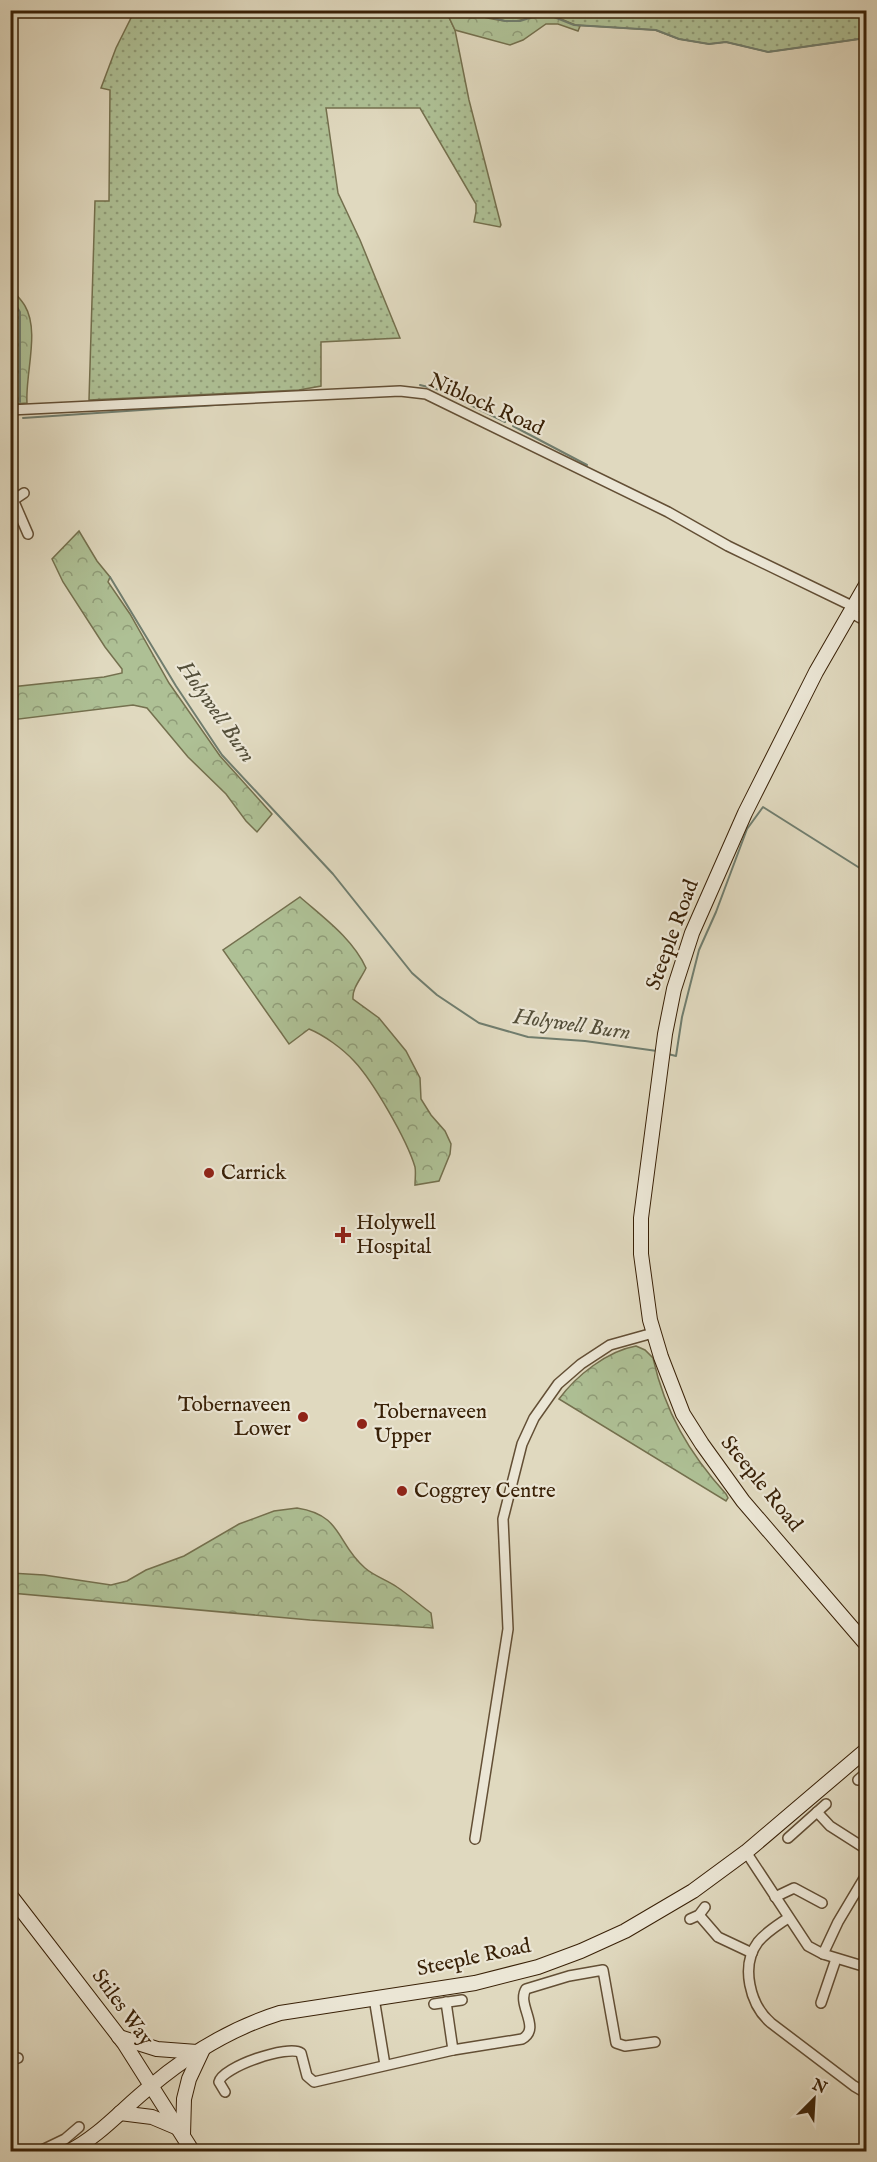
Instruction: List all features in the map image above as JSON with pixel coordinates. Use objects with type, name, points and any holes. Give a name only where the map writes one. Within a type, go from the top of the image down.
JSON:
[{"type":"street","name":"Niblock Road","points":[[10,410],[400,391],[426,394],[668,512],[728,546],[850,605],[855,615],[867,621]]},
{"type":"street","points":[[24,493],[11,501],[28,534]]},
{"type":"street","name":"Steeple Road","points":[[867,585],[816,672],[745,813],[706,900],[680,968],[662,1051],[641,1218],[641,1254],[645,1296],[653,1333],[683,1414],[743,1501],[867,1644]]},
{"type":"street","points":[[475,1839],[508,1629],[503,1519],[522,1444],[534,1418],[558,1384],[581,1364],[610,1345],[653,1333]]},
{"type":"street","name":"Steeple Road","points":[[68,2151],[89,2140],[151,2085],[200,2051],[226,2035],[256,2021],[280,2013],[475,1983],[538,1967],[625,1931],[693,1891],[746,1852],[867,1750]]},
{"type":"street","points":[[858,1780],[867,1773]]},
{"type":"street","points":[[788,1838],[826,1804]]},
{"type":"street","points":[[817,1812],[835,1830],[867,1850]]},
{"type":"street","points":[[746,1852],[808,1946],[836,1959],[867,1967]]},
{"type":"street","points":[[823,1954],[838,1922],[867,1875]]},
{"type":"street","points":[[775,1897],[794,1888],[822,1904]]},
{"type":"street","name":"Stiles Way","points":[[10,1895],[119,2037],[193,2151]]},
{"type":"street","points":[[705,1906],[694,1917],[718,1937],[752,1953]]},
{"type":"street","points":[[788,1918],[764,1936],[752,1953],[750,1986],[755,2001],[764,2017],[854,2086],[867,2093]]},
{"type":"street","points":[[821,2003],[836,1959]]},
{"type":"street","points":[[225,2092],[219,2082],[223,2074],[249,2061],[293,2050],[301,2053],[307,2076],[312,2082],[453,2050],[525,2038],[531,2028],[523,1998],[526,1989],[569,1976],[603,1970],[616,2043],[624,2046],[655,2042]]},
{"type":"street","points":[[374,1998],[385,2065]]},
{"type":"street","points":[[434,2004],[462,2000]]},
{"type":"street","points":[[446,2002],[453,2050]]},
{"type":"street","points":[[119,2037],[157,2049],[200,2051],[184,2099],[181,2132],[152,2117],[120,2113]]},
{"type":"street","points":[[38,2151],[65,2139],[79,2127]]},
{"type":"green space","points":[[142,10],[446,11],[455,30],[469,100],[500,227],[474,222],[476,204],[420,108],[326,108],[338,193],[400,338],[321,342],[321,386],[299,390],[89,400],[95,201],[109,201],[110,90],[101,88],[116,48],[134,12]]},
{"type":"green space","points":[[446,11],[513,21],[548,15],[580,26],[578,31],[558,24],[546,24],[523,40],[510,45],[455,30]]},
{"type":"green space","points":[[460,11],[866,11],[866,38],[768,52],[726,42],[709,44],[679,39],[655,30],[574,25],[549,15],[539,15],[520,21],[505,21]]},
{"type":"green space","points":[[11,288],[25,306],[31,328],[27,403],[15,404]]},
{"type":"green space","points":[[79,531],[97,561],[110,577],[108,582],[130,614],[169,683],[220,756],[272,814],[257,832],[226,794],[188,757],[147,708],[133,705],[11,720],[11,687],[122,673],[122,669],[63,582],[52,559]]},
{"type":"green space","points":[[300,897],[337,930],[360,957],[366,968],[355,987],[353,999],[379,1018],[406,1051],[420,1078],[421,1099],[445,1131],[451,1144],[450,1154],[439,1181],[415,1185],[415,1167],[405,1142],[380,1096],[350,1056],[309,1029],[289,1044],[223,950]]},
{"type":"green space","points":[[636,1346],[645,1350],[653,1358],[664,1396],[680,1431],[701,1463],[726,1494],[728,1498],[726,1501],[559,1399],[583,1373],[603,1359]]},
{"type":"green space","points":[[297,1508],[312,1512],[331,1523],[365,1568],[397,1587],[431,1613],[433,1628],[310,1620],[11,1593],[11,1573],[44,1575],[111,1585],[127,1581],[146,1570],[184,1556],[239,1524],[274,1511]]},
{"type":"waterway","points":[[91,10],[96,17],[123,14]]},
{"type":"waterway","points":[[134,12],[142,10]]},
{"type":"waterway","points":[[460,10],[505,21],[520,21],[539,15],[549,15],[574,25],[656,30],[679,39],[709,44],[726,42],[768,52],[866,38]]},
{"type":"waterway","name":"Holywell Burn","points":[[10,296],[20,312],[20,402]]},
{"type":"waterway","points":[[420,385],[440,390],[505,422]]},
{"type":"waterway","points":[[23,418],[258,402]]},
{"type":"waterway","points":[[513,426],[587,465]]},
{"type":"waterway","name":"Holywell Burn","points":[[110,577],[176,686],[222,755],[333,874],[412,973],[437,995],[479,1023],[528,1037],[585,1041],[657,1051]]},
{"type":"waterway","name":"Holywell Burn","points":[[668,1054],[676,1056],[682,1017],[699,950],[747,829],[763,807],[866,872]]},
{"type":"place","name":"Carrick","points":[[209,1173]]},
{"type":"place","name":"Holywell Hospital","points":[[343,1235]]},
{"type":"place","name":"Tobernaveen Lower","points":[[303,1417]]},
{"type":"place","name":"Tobernaveen Upper","points":[[362,1424]]},
{"type":"place","name":"Coggrey Centre","points":[[402,1491]]}]
